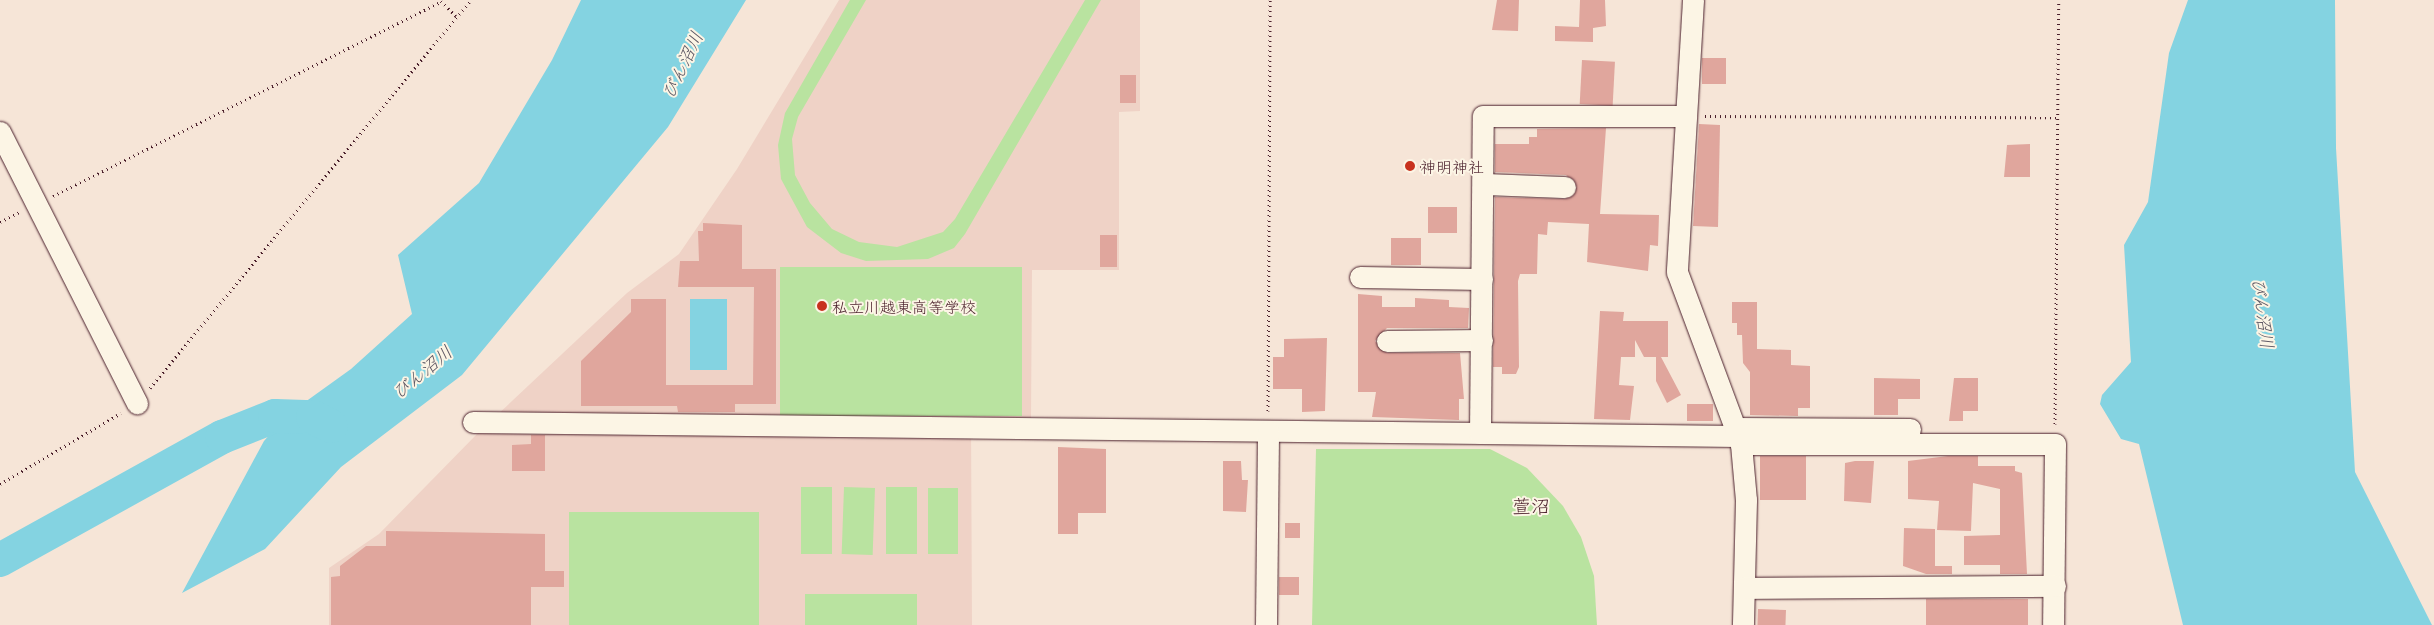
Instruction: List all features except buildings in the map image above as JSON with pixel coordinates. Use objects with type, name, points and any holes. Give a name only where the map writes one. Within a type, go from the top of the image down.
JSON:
[{"type":"street","points":[[1693,0],[1683,116],[1677,272],[1738,436],[1744,588],[1743,625]]},
{"type":"street","points":[[1480,433],[1483,116],[1683,116]]},
{"type":"street","points":[[0,132],[137,404]]},
{"type":"street","points":[[1482,178],[1565,187]]},
{"type":"street","points":[[1360,277],[1482,279]]},
{"type":"street","points":[[1387,341],[1482,340]]},
{"type":"street","points":[[473,422],[1268,432],[2055,437],[2053,625]]},
{"type":"street","points":[[1266,625],[1268,432]]},
{"type":"street","points":[[1744,588],[2054,586]]},
{"type":"path","points":[[0,484],[137,404],[471,0]]},
{"type":"path","points":[[1268,432],[1270,0]]},
{"type":"path","points":[[2055,437],[2059,0]]},
{"type":"path","points":[[36,205],[441,1],[456,16]]},
{"type":"path","points":[[1683,116],[2059,117]]},
{"type":"path","points":[[1420,167],[1482,178]]},
{"type":"shaded area","name":"私立川越東高等学校","points":[[839,0],[1140,0],[1140,111],[1119,112],[1119,270],[1032,270],[1031,420],[971,419],[972,625],[329,625],[329,568],[379,534],[477,434],[627,293],[679,254],[737,169]]},
{"type":"green space","points":[[850,0],[866,0],[798,117],[792,139],[795,175],[810,203],[832,229],[859,242],[897,247],[943,232],[955,219],[1085,0],[1101,0],[965,234],[954,248],[928,259],[866,261],[841,253],[807,227],[781,179],[778,145],[785,113]]},
{"type":"green space","points":[[780,267],[1022,267],[1022,416],[780,416]]},
{"type":"green space","points":[[1316,449],[1490,449],[1527,468],[1563,506],[1581,537],[1594,576],[1597,625],[1312,625]]},
{"type":"green space","points":[[801,487],[832,487],[832,554],[801,554]]},
{"type":"green space","points":[[844,487],[875,488],[873,555],[842,554]]},
{"type":"green space","points":[[886,487],[917,487],[917,554],[886,554]]},
{"type":"green space","points":[[928,488],[958,488],[958,554],[928,554]]},
{"type":"green space","points":[[569,512],[759,512],[759,625],[569,625]]},
{"type":"green space","points":[[805,594],[917,594],[917,625],[805,625]]},
{"type":"water","points":[[581,0],[746,0],[668,127],[462,375],[341,467],[265,549],[182,593],[264,441],[287,415],[351,369],[412,314],[398,255],[479,183],[552,60]]},
{"type":"water","points":[[2188,0],[2335,0],[2336,148],[2355,472],[2432,625],[2183,625],[2139,444],[2121,439],[2100,404],[2102,395],[2131,362],[2124,245],[2148,202],[2169,53]]},
{"type":"water","points":[[690,299],[727,299],[727,370],[690,370]]},
{"type":"waterway","name":"びん沼川","points":[[0,560],[222,437],[275,416],[313,417],[331,426]]},
{"type":"place","name":"神明神社","points":[[1410,166]]},
{"type":"place","name":"私立川越東高等学校","points":[[822,306]]},
{"type":"district","name":"萱沼","points":[[1531,506]]}]
